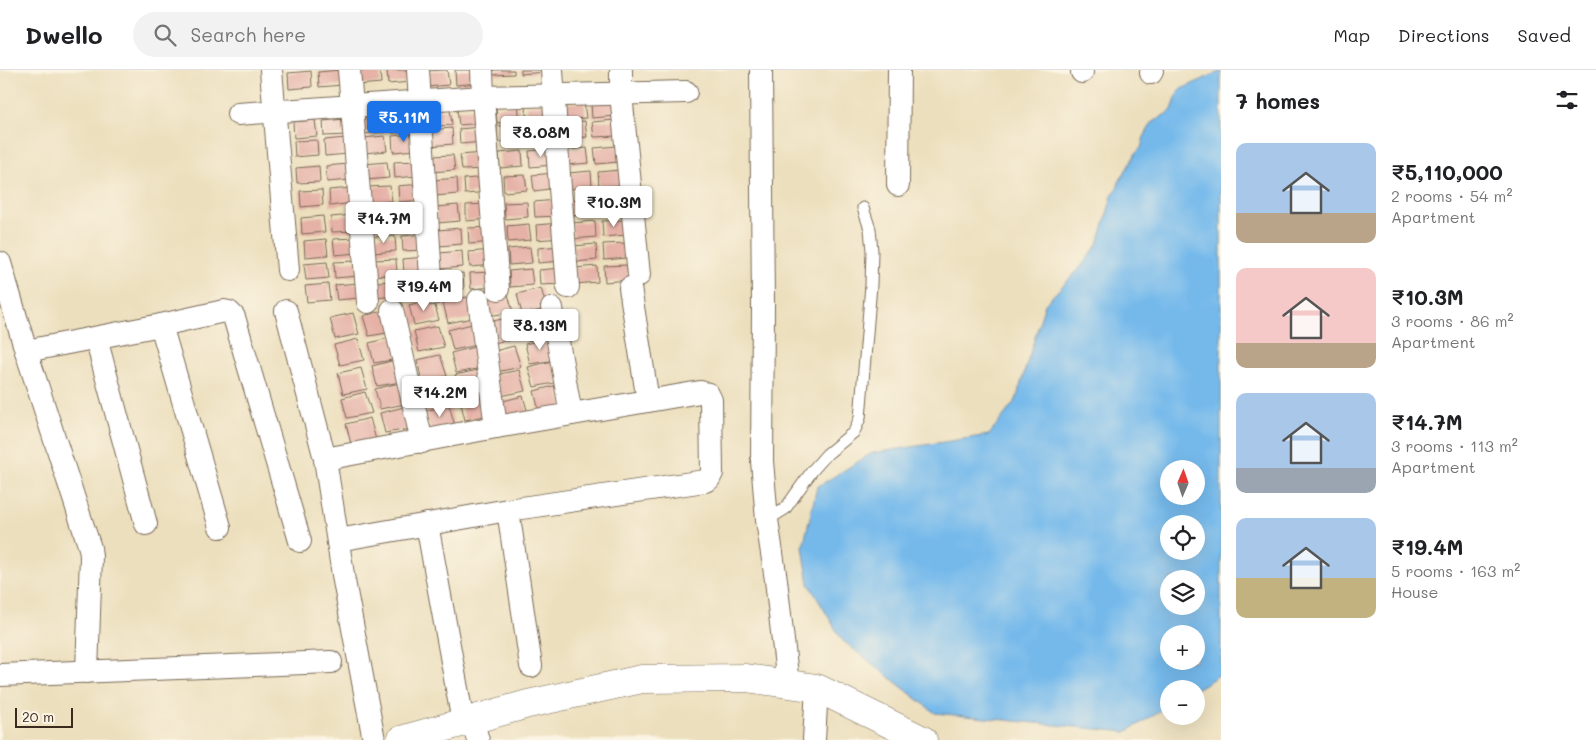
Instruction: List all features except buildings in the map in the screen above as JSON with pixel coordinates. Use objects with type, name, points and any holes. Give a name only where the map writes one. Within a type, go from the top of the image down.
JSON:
[{"type":"street","points":[[271,70],[288,270]]},
{"type":"street","points":[[349,70],[368,302]]},
{"type":"street","points":[[418,70],[432,294]]},
{"type":"street","points":[[482,70],[498,289]]},
{"type":"street","points":[[552,70],[568,287]]},
{"type":"street","points":[[621,70],[634,281],[648,400]]},
{"type":"street","points":[[761,70],[762,461],[767,520],[788,684]]},
{"type":"street","points":[[898,70],[898,185]]},
{"type":"street","points":[[238,114],[483,96],[686,92]]},
{"type":"street","points":[[0,263],[26,351],[90,548],[87,672]]},
{"type":"street","points":[[479,300],[496,427]]},
{"type":"street","points":[[552,308],[571,414]]},
{"type":"street","points":[[392,310],[422,442]]},
{"type":"street","points":[[26,351],[224,311],[229,312],[234,317],[300,541]]},
{"type":"street","points":[[286,311],[325,458],[344,581],[374,740]]},
{"type":"street","points":[[162,325],[220,527]]},
{"type":"street","points":[[96,338],[146,524]]},
{"type":"street","points":[[325,458],[700,392],[708,394],[712,400],[712,473],[709,479],[705,481],[508,510],[338,540]]},
{"type":"street","points":[[508,510],[531,666]]},
{"type":"street","points":[[427,524],[471,727]]},
{"type":"street","points":[[0,676],[331,662]]},
{"type":"street","points":[[401,740],[471,727],[528,704],[642,679],[746,678],[817,688],[923,740]]},
{"type":"street","points":[[814,740],[817,688]]},
{"type":"lane","points":[[767,520],[786,509],[822,460],[854,432],[860,418],[872,285],[870,229],[863,208]]},
{"type":"water","points":[[1221,71],[1221,674],[1205,684],[1205,680],[1160,680],[1160,711],[1126,732],[935,713],[842,640],[809,584],[803,547],[817,487],[872,453],[989,435],[1016,400],[1045,304],[1080,268],[1098,244],[1113,193],[1117,189],[1119,182],[1141,148],[1144,137],[1152,123],[1172,110],[1179,90]]}]
